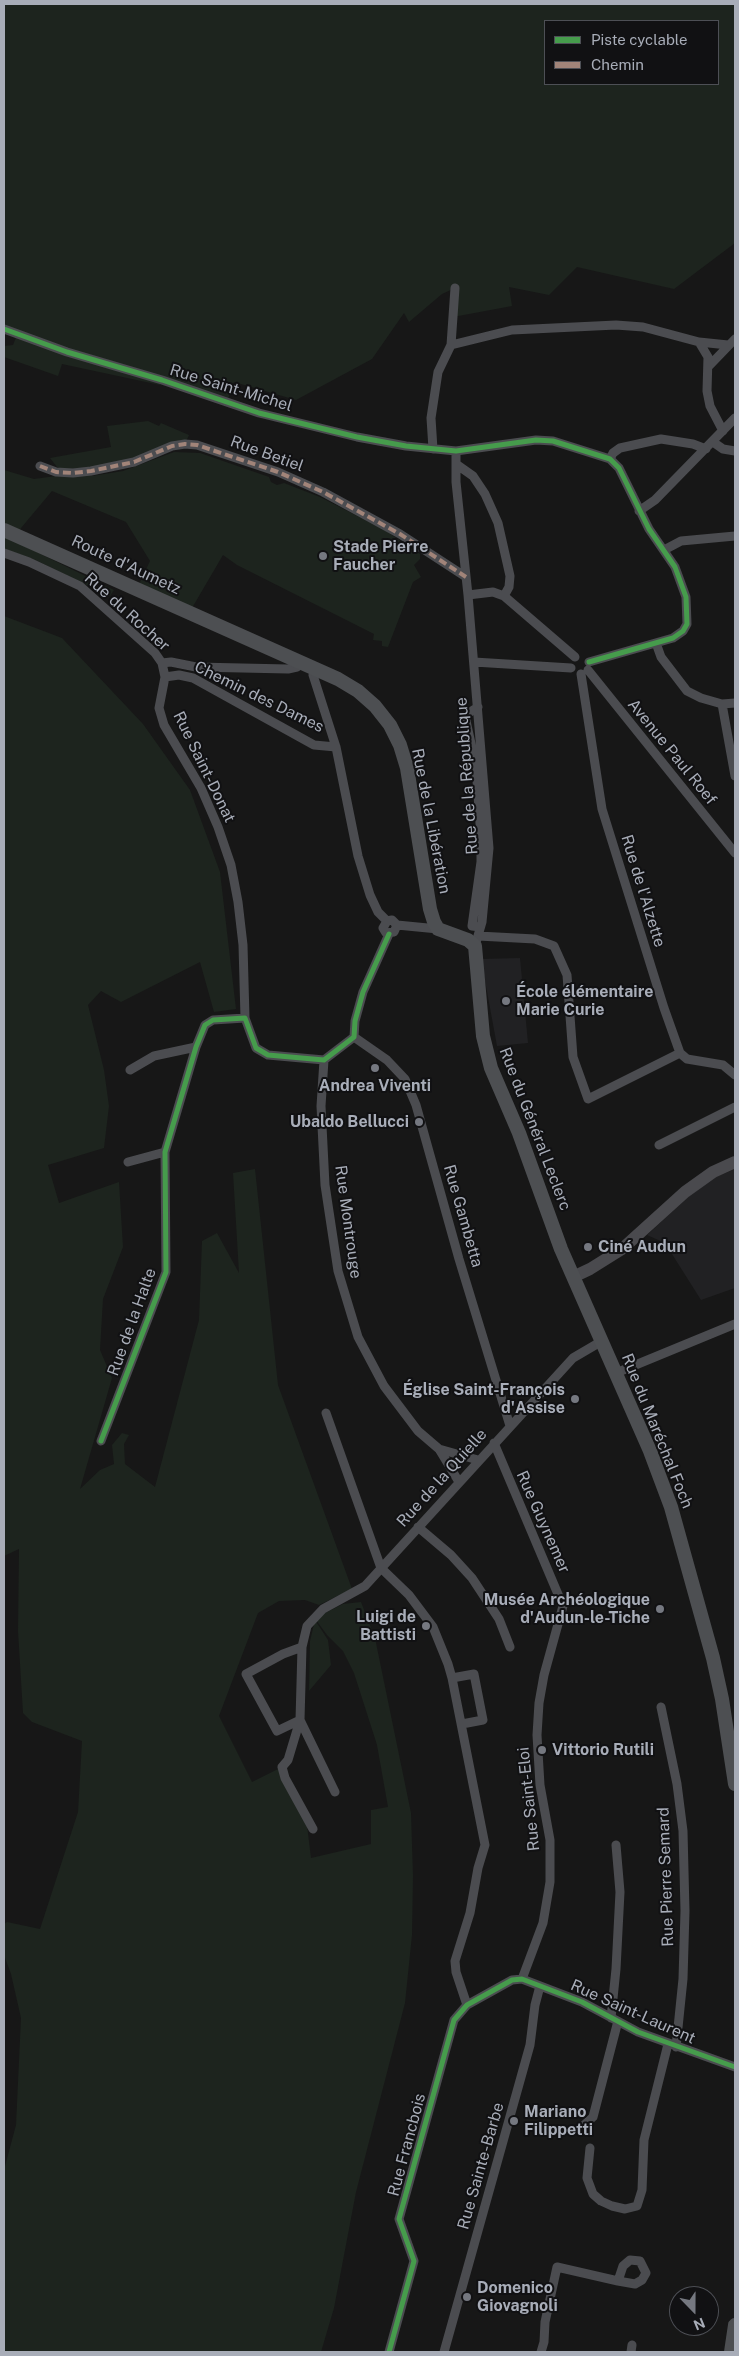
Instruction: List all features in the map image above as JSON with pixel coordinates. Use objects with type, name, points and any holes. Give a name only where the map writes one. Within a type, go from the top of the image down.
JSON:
[{"type":"main road","name":"Route d'Aumetz","points":[[4,530],[232,633]]},
{"type":"main road","name":"Rue de la Libération","points":[[232,633],[316,670],[358,691],[375,706],[390,724],[400,745],[407,768],[430,909],[438,928]]},
{"type":"main road","points":[[438,928],[468,940],[476,934]]},
{"type":"main road","name":"Rue du Général Leclerc","points":[[476,934],[483,1036],[491,1068],[519,1133],[583,1300]]},
{"type":"main road","points":[[573,1277],[622,1249],[685,1192],[713,1172],[735,1162]]},
{"type":"main road","name":"Rue du Maréchal Foch","points":[[583,1300],[650,1451],[671,1507],[713,1658],[732,1736],[735,1784]]},
{"type":"main road","points":[[731,2352],[735,2325]]},
{"type":"street","points":[[433,449],[431,418],[438,372],[451,346],[455,288]]},
{"type":"street","points":[[451,346],[512,330],[616,325],[643,327],[699,342],[732,342]]},
{"type":"street","name":"Rue Saint-Michel","points":[[4,330],[259,413],[357,437],[456,451],[536,440],[553,442],[610,459]]},
{"type":"street","points":[[699,342],[708,357],[707,391],[710,406],[723,431]]},
{"type":"street","points":[[708,367],[732,342]]},
{"type":"street","points":[[639,511],[655,500],[735,418]]},
{"type":"street","points":[[474,662],[571,668],[577,673],[586,668],[673,638],[683,631],[687,624],[687,604],[682,582],[639,511],[619,468],[610,459],[620,448],[661,439],[693,444],[706,449]]},
{"type":"street","points":[[713,442],[723,449],[735,452]]},
{"type":"street","name":"Rue Betiel","points":[[40,466],[56,472],[73,474],[134,462],[172,446],[196,445],[278,472],[323,492],[400,534],[466,577]]},
{"type":"street","points":[[456,451],[456,482],[468,594],[493,592],[504,596],[574,657]]},
{"type":"street","points":[[456,464],[473,476],[485,494],[498,523],[510,576],[509,587],[504,596]]},
{"type":"street","points":[[664,550],[681,541],[735,536]]},
{"type":"street","name":"Rue du Rocher","points":[[4,553],[29,562],[80,586],[155,653],[162,663],[165,677]]},
{"type":"street","name":"Rue de la République","points":[[468,594],[489,848],[476,934]]},
{"type":"street","points":[[656,643],[661,656],[687,691],[701,698],[722,704],[735,704]]},
{"type":"street","points":[[574,657],[581,655],[586,668]]},
{"type":"street","points":[[571,668],[574,657]]},
{"type":"street","points":[[162,663],[171,662],[193,667],[288,669],[297,668],[300,663]]},
{"type":"street","points":[[193,667],[195,673],[193,678]]},
{"type":"street","name":"Avenue Paul Roef","points":[[586,668],[735,852]]},
{"type":"street","name":"Rue de l'Alzette","points":[[586,668],[602,809],[664,1008],[680,1053]]},
{"type":"street","points":[[316,670],[313,675],[336,747]]},
{"type":"street","name":"Chemin des Dames","points":[[165,677],[180,675],[193,678],[314,745],[336,747],[358,856],[370,895],[378,912],[387,920],[392,920],[397,925],[438,928]]},
{"type":"street","name":"Rue Saint-Donat","points":[[165,677],[159,708],[164,725],[201,788],[218,826],[232,865],[243,945],[245,1018]]},
{"type":"street","points":[[722,704],[735,776]]},
{"type":"street","points":[[478,707],[467,714],[466,721],[476,766],[481,854],[476,934],[535,939],[554,946],[567,974],[573,1057],[588,1099],[680,1053],[687,1059],[723,1064],[735,1075]]},
{"type":"street","name":"Chemin des Dames","points":[[387,920],[383,928],[389,934]]},
{"type":"street","points":[[245,1018],[256,1048],[268,1055],[324,1060],[354,1037],[363,992],[389,934],[394,932],[397,925]]},
{"type":"street","name":"Rue de la Halte","points":[[101,1441],[166,1272],[165,1152],[196,1047],[205,1025],[213,1020],[245,1018]]},
{"type":"street","name":"Rue Gambetta","points":[[354,1037],[387,1060],[405,1079],[416,1105],[459,1259],[510,1426]]},
{"type":"street","points":[[130,1070],[154,1056],[196,1047]]},
{"type":"street","name":"Rue Montrouge","points":[[324,1060],[321,1106],[326,1185],[338,1271],[358,1338],[384,1386],[418,1431],[439,1449],[459,1482]]},
{"type":"street","points":[[659,1145],[735,1107]]},
{"type":"street","points":[[128,1162],[165,1152]]},
{"type":"street","points":[[616,1373],[735,1324]]},
{"type":"street","name":"Rue de la Quielle","points":[[300,1720],[302,1647],[308,1626],[314,1617],[322,1609],[350,1596],[365,1586],[573,1358],[602,1341]]},
{"type":"street","points":[[326,1413],[381,1568],[409,1595],[434,1628],[452,1678],[485,1845],[478,1868],[470,1913],[455,1961],[456,1972],[467,2005],[512,1980],[522,1979]]},
{"type":"street","name":"Rue Guynemer","points":[[494,1443],[563,1606],[562,1614]]},
{"type":"street","name":"Rue Montrouge","points":[[439,1449],[478,1460]]},
{"type":"street","points":[[418,1527],[451,1555],[483,1593],[499,1620],[510,1647]]},
{"type":"street","name":"Rue Saint-Eloi","points":[[522,1979],[543,1923],[550,1882],[550,1840],[540,1785],[536,1735],[544,1675],[562,1614]]},
{"type":"street","points":[[300,1720],[277,1732],[246,1674],[283,1654],[302,1647]]},
{"type":"street","points":[[452,1678],[474,1674],[483,1720],[462,1724]]},
{"type":"street","name":"Rue Pierre Semard","points":[[590,2148],[587,2178],[594,2194],[601,2201],[612,2206],[625,2209],[637,2206],[642,2190],[644,2140],[672,2046],[684,1960],[683,1831],[661,1707]]},
{"type":"street","points":[[300,1720],[335,1792]]},
{"type":"street","points":[[300,1720],[288,1760],[282,1767],[285,1778],[313,1829]]},
{"type":"street","points":[[584,2125],[593,2117],[614,2020],[620,1892],[616,1845]]},
{"type":"street","name":"Rue Saint-Laurent","points":[[522,1979],[582,2002],[614,2020],[672,2046],[735,2068]]},
{"type":"street","name":"Rue Sainte-Barbe","points":[[444,2352],[530,2045],[535,2005],[540,1986]]},
{"type":"street","name":"Rue Francbois","points":[[389,2352],[414,2260],[399,2219],[454,2020],[467,2005]]},
{"type":"street","points":[[541,2352],[544,2342],[545,2322],[557,2267],[618,2281]]},
{"type":"shaded area","points":[[4,4],[735,4],[735,243],[674,289],[577,267],[549,295],[509,287],[512,306],[453,317],[455,288],[442,294],[409,322],[404,313],[372,359],[296,400],[234,382],[227,402],[162,380],[160,385],[62,364],[58,376],[4,357],[4,346],[13,345],[17,335],[4,329]]},
{"type":"shaded area","points":[[148,421],[159,426],[161,423],[189,435],[185,444],[92,472],[92,476],[123,471],[174,452],[200,453],[269,477],[271,482],[277,485],[284,483],[320,497],[383,529],[420,554],[420,559],[414,565],[421,577],[413,582],[388,647],[382,646],[382,641],[373,640],[374,634],[237,565],[223,555],[192,608],[139,584],[150,561],[126,522],[52,491],[21,528],[14,541],[114,590],[110,596],[31,558],[4,549],[4,470],[34,479],[71,474],[57,467],[50,458],[111,447],[107,426]]},
{"type":"shaded area","points":[[4,616],[62,638],[143,724],[190,790],[220,872],[236,1009],[214,1012],[200,962],[121,1002],[101,991],[88,1005],[104,1070],[109,1106],[104,1148],[48,1165],[59,1203],[119,1182],[123,1247],[103,1299],[100,1350],[112,1378],[80,1489],[100,1470],[114,1464],[112,1445],[122,1433],[129,1435],[124,1444],[125,1464],[155,1487],[199,1320],[202,1241],[217,1233],[239,1273],[233,1173],[255,1169],[278,1385],[352,1589],[319,1605],[305,1600],[279,1601],[258,1613],[219,1716],[252,1782],[282,1767],[306,1817],[311,1858],[371,1844],[371,1810],[388,1807],[377,1745],[354,1673],[343,1651],[327,1635],[316,1620],[323,1614],[343,1604],[361,1602],[375,1638],[411,1813],[412,1935],[405,2003],[356,2192],[334,2308],[321,2352],[4,2352],[4,2170],[16,2125],[21,2018],[11,1974],[4,1955],[4,1924],[7,1922],[40,1929],[78,1812],[82,1741],[32,1722],[23,1713],[18,1631],[19,1549],[4,1556]]},
{"type":"shaded area","name":"École élémentaire Marie Curie","points":[[520,958],[528,1043],[497,1046],[481,959]]},
{"type":"shaded area","points":[[735,1169],[735,1288],[701,1300],[665,1243],[647,1235],[689,1196],[716,1177]]},
{"type":"shaded area","points":[[315,1620],[328,1640],[331,1665],[309,1691],[310,1641]]},
{"type":"marked path","points":[[40,466],[56,472],[91,471],[134,462],[172,446],[197,445],[278,472],[323,492],[400,534],[466,577]]},
{"type":"cycle path","points":[[4,329],[67,352],[162,380],[259,413],[357,437],[406,446],[456,451],[536,440],[553,441],[610,459],[619,468],[649,529],[675,567],[686,597],[687,624],[683,631],[673,638],[589,662]]},
{"type":"cycle path","points":[[101,1441],[166,1272],[165,1152],[196,1047],[205,1025],[213,1020],[245,1018],[256,1048],[268,1055],[324,1060],[354,1037],[355,1021],[363,992],[389,934]]},
{"type":"cycle path","points":[[389,2352],[414,2261],[399,2219],[454,2020],[467,2005],[512,1980],[522,1979],[582,2002],[638,2032],[735,2067]]},
{"type":"place","name":"Stade Pierre Faucher","points":[[323,556]]},
{"type":"place","name":"École élémentaire Marie Curie","points":[[506,1001]]},
{"type":"place","name":"Andrea Viventi","points":[[375,1068]]},
{"type":"place","name":"Ubaldo Bellucci","points":[[419,1122]]},
{"type":"place","name":"Ciné Audun","points":[[588,1247]]},
{"type":"place","name":"Église Saint-François d'Assise","points":[[575,1399]]},
{"type":"place","name":"Musée Archéologique d'Audun-le-Tiche","points":[[660,1609]]},
{"type":"place","name":"Luigi de Battisti","points":[[426,1626]]},
{"type":"place","name":"Vittorio Rutili","points":[[542,1750]]},
{"type":"place","name":"Mariano Filippetti","points":[[514,2121]]},
{"type":"place","name":"Domenico Giovagnoli","points":[[467,2297]]}]
